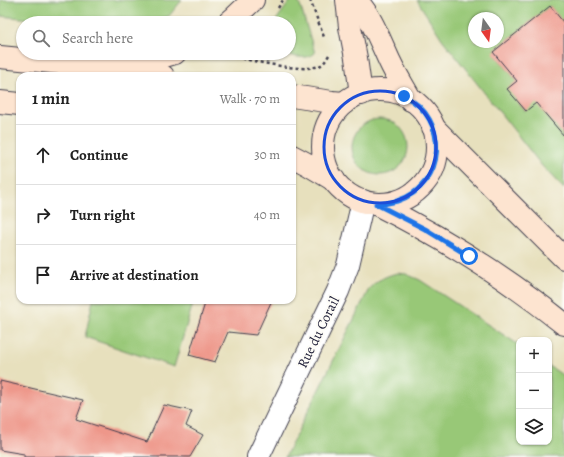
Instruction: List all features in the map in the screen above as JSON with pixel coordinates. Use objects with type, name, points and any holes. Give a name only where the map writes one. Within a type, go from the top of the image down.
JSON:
[{"type":"main road","points":[[237,16],[253,0]]},
{"type":"main road","points":[[347,0],[356,58],[353,98],[334,113],[324,132],[322,147],[324,161],[329,174],[339,187],[346,193],[354,198],[369,202],[425,229],[511,284],[564,324]]},
{"type":"main road","points":[[356,0],[370,20],[393,69],[411,100]]},
{"type":"main road","points":[[0,57],[16,59]]},
{"type":"main road","points":[[31,60],[138,72]]},
{"type":"main road","points":[[113,68],[151,60]]},
{"type":"main road","points":[[296,97],[332,102],[353,98],[378,90],[387,91],[411,100],[424,112],[433,127],[436,140],[436,155],[426,181],[416,191],[404,198],[390,203],[369,202]]},
{"type":"main road","points":[[0,102],[16,104]]},
{"type":"main road","points":[[433,127],[564,258]]},
{"type":"main road","points":[[296,158],[334,180]]},
{"type":"street","name":"Rue du Corail","points":[[258,457],[338,290],[369,202]]},
{"type":"path","points":[[310,0],[326,41]]},
{"type":"path","points":[[251,60],[304,69],[313,68],[320,66],[326,61],[329,54],[328,50]]},
{"type":"path","points":[[281,71],[282,66]]},
{"type":"highlighted area","points":[[369,92],[395,93],[411,100],[428,116],[435,134],[435,162],[426,181],[410,195],[390,203],[369,203],[346,193],[329,174],[324,161],[324,133],[334,113],[352,97]]},
{"type":"green space","points":[[0,0],[182,0],[169,16],[16,16],[16,18],[0,16]]},
{"type":"green space","points":[[291,0],[297,0],[300,5],[315,53],[308,57],[296,56],[296,16],[279,16]]},
{"type":"green space","points":[[417,0],[564,0],[564,22],[550,6],[519,31],[524,43],[516,33],[504,43],[504,12],[468,12],[468,48],[498,48],[493,52],[517,81],[508,89],[525,111],[536,102],[564,136],[564,189],[542,166],[442,39]]},
{"type":"green space","points":[[380,119],[395,124],[403,132],[408,147],[403,162],[395,170],[380,175],[365,170],[357,162],[352,147],[357,132],[365,124]]},
{"type":"green space","points":[[397,273],[406,274],[420,280],[516,343],[516,445],[552,445],[552,368],[564,376],[564,457],[285,457],[369,289],[375,283]]},
{"type":"green space","points":[[92,304],[193,304],[174,367],[85,337]]},
{"type":"building","points":[[550,6],[564,23],[564,136],[536,103],[526,111],[507,89],[517,81],[493,52],[498,48],[504,48],[504,43]]},
{"type":"building","points":[[205,304],[270,304],[256,335],[228,332],[215,362],[189,355]]},
{"type":"building","points":[[0,381],[83,400],[76,419],[147,442],[164,405],[192,411],[186,426],[203,435],[190,457],[24,457],[24,454],[0,450]]},
{"type":"route","points":[[404,96],[416,103],[430,121],[435,134],[437,148],[436,155],[426,181],[416,191],[397,201],[376,204],[425,229],[469,256]]}]
